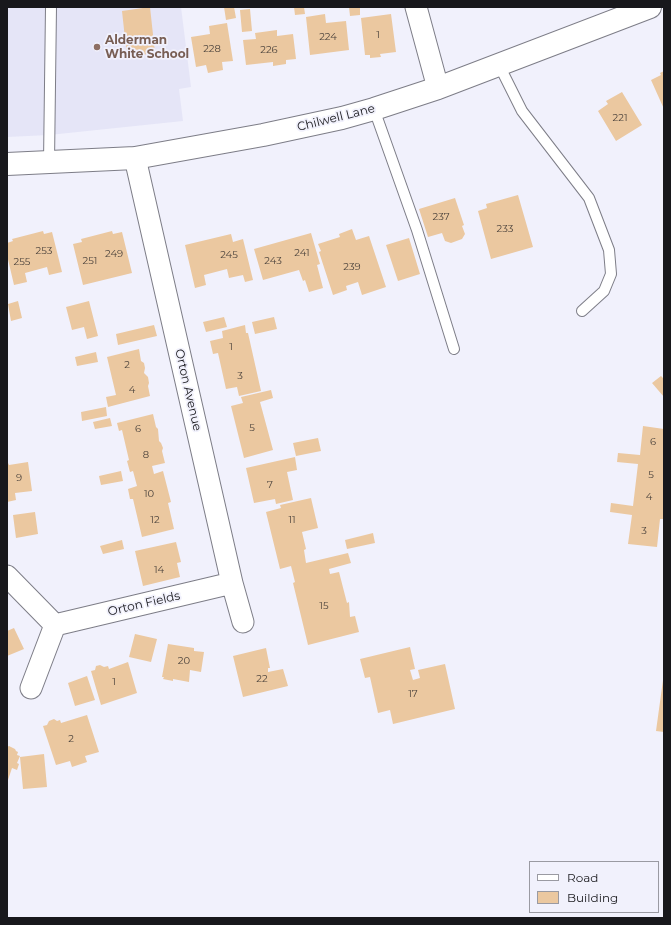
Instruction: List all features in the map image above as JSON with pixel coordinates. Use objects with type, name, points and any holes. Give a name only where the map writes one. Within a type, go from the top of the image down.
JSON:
[{"type":"street","points":[[416,7],[438,88]]},
{"type":"street","name":"Chilwell Lane","points":[[7,164],[135,158],[263,135],[374,109],[438,88],[650,7]]},
{"type":"street","name":"Orton Avenue","points":[[135,158],[232,583],[243,622]]},
{"type":"street","points":[[7,576],[55,625],[31,688]]},
{"type":"street","name":"Orton Fields","points":[[55,625],[232,583]]},
{"type":"lane","points":[[49,162],[51,7]]},
{"type":"lane","points":[[499,65],[522,111],[589,198],[609,250],[611,274],[604,291],[582,311]]},
{"type":"lane","points":[[374,109],[417,230],[454,349]]},
{"type":"shaded area","name":"Alderman White School","points":[[7,7],[181,7],[191,87],[179,89],[183,121],[49,135],[7,137]]},
{"type":"building","points":[[150,7],[155,53],[127,57],[122,11]]},
{"type":"building","points":[[224,7],[234,7],[236,18],[226,20]]},
{"type":"building","points":[[294,7],[304,7],[305,14],[295,15]]},
{"type":"building","points":[[349,7],[360,7],[360,15],[350,16]]},
{"type":"building","points":[[250,9],[252,31],[242,32],[240,10]]},
{"type":"building","points":[[325,14],[326,23],[346,21],[349,50],[310,55],[306,17]]},
{"type":"building","points":[[391,14],[396,52],[380,54],[381,57],[370,58],[370,55],[365,55],[361,18]]},
{"type":"building","points":[[227,23],[233,61],[222,62],[223,70],[208,73],[206,65],[196,67],[191,37],[210,34],[209,26]]},
{"type":"building","points":[[277,30],[277,36],[293,34],[296,59],[286,60],[286,64],[273,66],[273,62],[246,65],[243,40],[256,39],[255,33]]},
{"type":"building","points":[[664,71],[664,109],[651,80],[661,75],[660,73]]},
{"type":"building","points":[[622,92],[642,125],[616,141],[598,111],[608,104],[606,101]]},
{"type":"building","points":[[518,195],[533,247],[491,259],[478,211],[487,208],[486,204]]},
{"type":"building","points":[[455,198],[464,225],[462,226],[465,234],[462,239],[451,243],[445,241],[442,233],[428,237],[419,209]]},
{"type":"building","points":[[352,229],[356,240],[369,236],[386,287],[362,295],[358,282],[346,286],[347,290],[333,295],[319,252],[321,251],[318,244],[340,237],[339,234]]},
{"type":"building","points":[[43,231],[44,234],[52,232],[62,272],[49,275],[47,267],[25,273],[27,282],[14,285],[7,255],[7,243],[13,241],[12,239]]},
{"type":"building","points":[[112,231],[113,234],[122,232],[132,273],[83,285],[73,244],[82,242],[81,239]]},
{"type":"building","points":[[311,233],[320,264],[317,265],[323,288],[309,292],[305,280],[303,281],[299,270],[263,280],[254,249]]},
{"type":"building","points":[[231,234],[233,242],[243,239],[253,280],[245,282],[243,275],[229,278],[227,269],[204,275],[206,285],[195,288],[185,245]]},
{"type":"building","points":[[409,238],[420,274],[398,281],[386,245]]},
{"type":"building","points":[[18,301],[22,318],[11,321],[8,304]]},
{"type":"building","points":[[89,301],[98,336],[87,339],[84,327],[72,330],[66,307]]},
{"type":"building","points":[[224,317],[227,327],[206,332],[203,322]]},
{"type":"building","points":[[274,317],[277,329],[255,334],[252,322]]},
{"type":"building","points":[[154,325],[157,336],[118,345],[116,334]]},
{"type":"building","points":[[245,325],[261,391],[239,396],[237,387],[226,389],[218,353],[213,354],[210,341],[223,338],[222,331]]},
{"type":"building","points":[[139,349],[141,361],[144,363],[144,373],[148,377],[150,396],[108,407],[106,397],[116,395],[107,357]]},
{"type":"building","points":[[96,352],[98,362],[77,366],[75,357]]},
{"type":"building","points":[[661,376],[664,379],[664,397],[652,383]]},
{"type":"building","points":[[271,390],[273,398],[260,402],[273,450],[244,458],[231,406],[243,403],[241,397]]},
{"type":"building","points":[[106,407],[107,416],[82,421],[81,412]]},
{"type":"building","points":[[153,414],[156,427],[158,429],[159,441],[163,448],[162,451],[165,463],[152,466],[154,474],[163,471],[171,502],[168,503],[174,529],[142,537],[133,499],[130,499],[128,489],[137,486],[133,471],[130,472],[127,461],[129,460],[122,430],[119,431],[117,423]]},
{"type":"building","points":[[110,418],[112,426],[95,429],[93,422]]},
{"type":"building","points":[[643,426],[664,429],[664,511],[663,519],[660,519],[657,547],[628,544],[632,515],[610,512],[611,503],[633,506],[638,464],[617,462],[618,453],[640,455]]},
{"type":"building","points":[[318,438],[321,451],[296,456],[293,443]]},
{"type":"building","points":[[295,457],[297,470],[287,472],[293,500],[276,504],[275,499],[254,503],[246,468]]},
{"type":"building","points":[[7,461],[9,465],[28,462],[32,491],[15,493],[16,500],[7,502]]},
{"type":"building","points":[[121,471],[123,481],[101,485],[99,476]]},
{"type":"building","points":[[311,498],[318,528],[302,532],[306,549],[304,550],[306,563],[348,553],[351,563],[329,569],[330,574],[339,572],[347,603],[349,602],[350,617],[355,616],[359,632],[308,645],[293,583],[295,582],[291,566],[280,569],[266,512],[281,508],[280,505]]},
{"type":"building","points":[[35,512],[38,534],[16,538],[13,515]]},
{"type":"building","points":[[373,533],[375,543],[347,549],[345,540]]},
{"type":"building","points":[[122,540],[124,549],[103,554],[100,546]]},
{"type":"building","points":[[176,542],[181,562],[177,563],[180,577],[143,586],[135,551]]},
{"type":"building","points":[[14,628],[24,649],[7,656],[7,631]]},
{"type":"building","points":[[135,634],[157,639],[151,662],[129,657]]},
{"type":"building","points":[[168,644],[194,648],[194,651],[204,652],[201,672],[190,670],[189,682],[163,679],[164,677],[162,677]]},
{"type":"building","points":[[410,647],[415,669],[410,670],[413,680],[420,678],[418,670],[445,664],[455,709],[393,724],[390,710],[378,713],[370,677],[365,678],[360,659]]},
{"type":"building","points":[[266,648],[270,668],[268,668],[268,672],[283,669],[288,686],[243,697],[233,656]]},
{"type":"building","points":[[128,662],[137,693],[101,705],[91,671],[95,670],[96,666],[100,665],[104,667],[108,666],[109,669]]},
{"type":"building","points":[[87,676],[95,700],[75,706],[68,683]]},
{"type":"building","points":[[664,680],[664,732],[656,731]]},
{"type":"building","points":[[87,715],[99,752],[85,756],[87,762],[72,767],[70,761],[56,765],[43,726],[47,725],[49,721],[54,719],[57,721],[60,720],[61,723]]},
{"type":"building","points":[[9,746],[15,749],[18,752],[17,755],[20,756],[17,763],[19,764],[17,770],[12,768],[7,783],[7,747]]},
{"type":"building","points":[[44,754],[47,787],[23,789],[20,757]]},
{"type":"place","name":"Alderman White School","points":[[97,47]]}]
